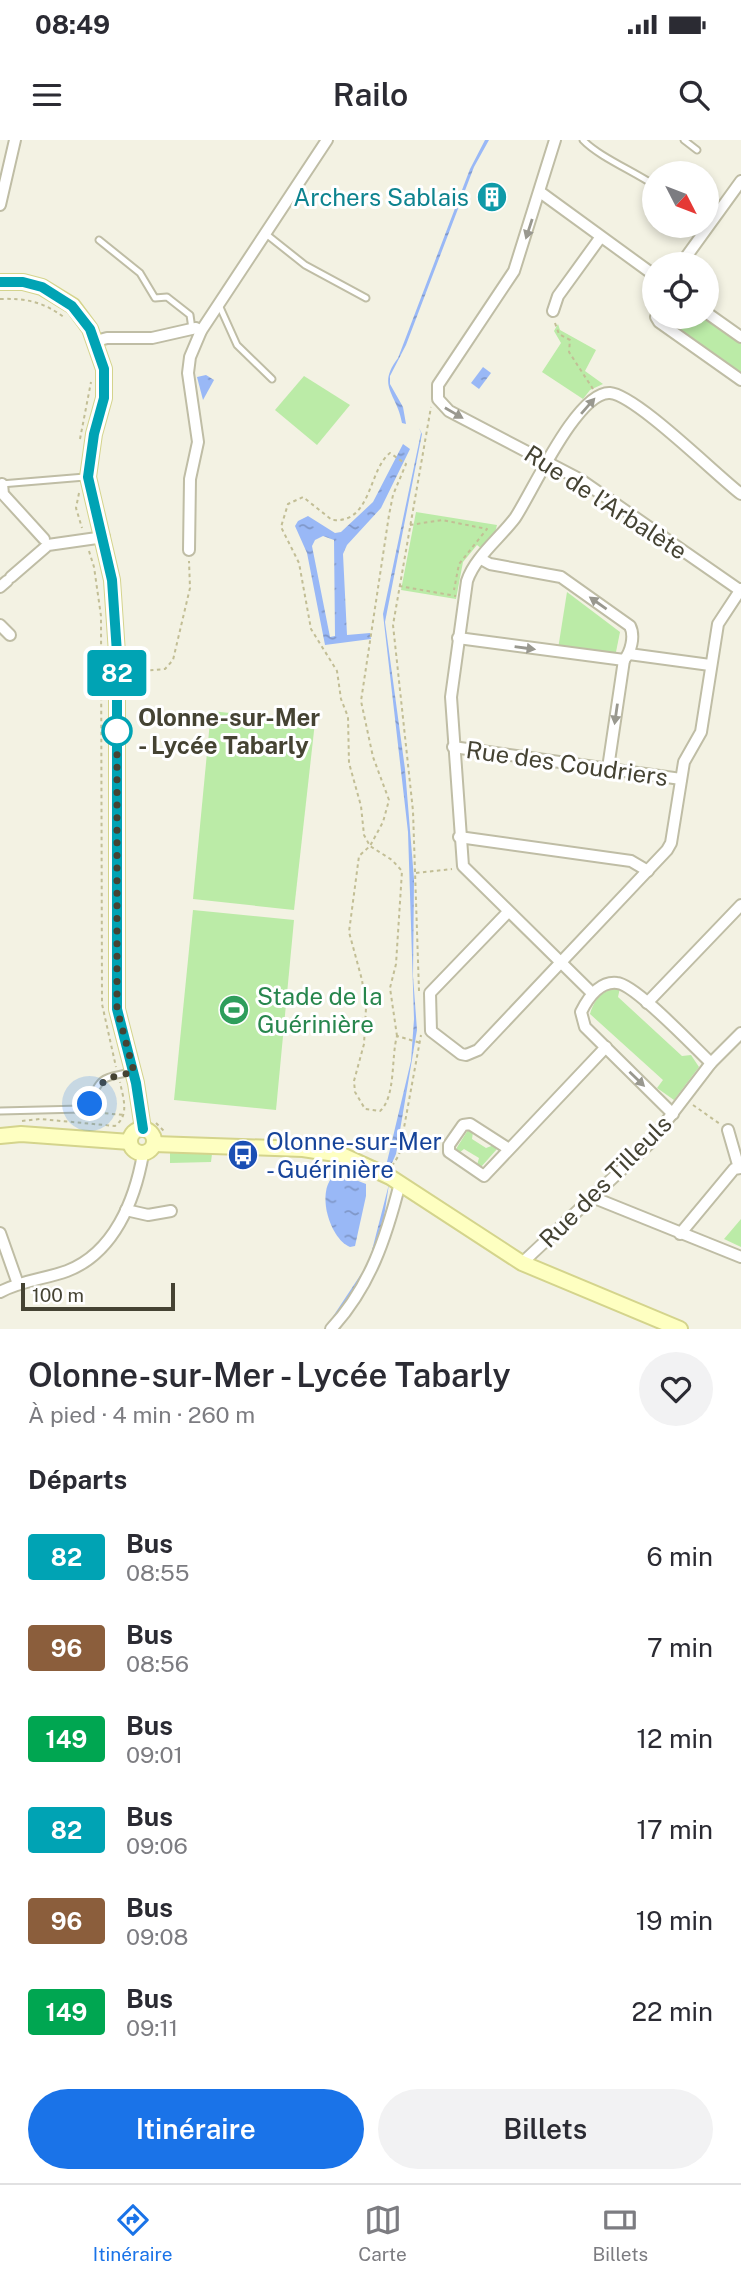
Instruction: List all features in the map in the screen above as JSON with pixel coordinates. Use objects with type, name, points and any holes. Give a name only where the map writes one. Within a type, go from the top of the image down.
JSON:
[{"type":"street","points":[[0,205],[15,140]]},
{"type":"street","points":[[189,550],[190,480],[198,442],[188,373],[197,330],[219,306],[327,140]]},
{"type":"street","points":[[555,140],[540,192],[642,267]]},
{"type":"street","points":[[690,252],[741,181]]},
{"type":"street","name":"Rue de l’Arbalète","points":[[540,192],[514,271],[438,385],[437,394],[441,404],[581,480],[741,590]]},
{"type":"street","points":[[552,312],[558,296],[600,238]]},
{"type":"street","points":[[0,282],[23,282],[60,296],[83,317],[96,341],[105,384],[85,477],[104,537],[112,580],[117,653],[117,1009],[134,1072],[143,1129]]},
{"type":"street","points":[[719,321],[741,337]]},
{"type":"street","points":[[669,329],[741,380]]},
{"type":"street","points":[[96,341],[107,338],[152,338],[197,330]]},
{"type":"street","points":[[592,993],[463,866],[453,747],[451,683],[467,582],[481,559],[518,513],[547,460],[597,396],[612,393],[624,398],[681,442],[741,494]]},
{"type":"street","points":[[1,484],[3,494],[44,539]]},
{"type":"street","points":[[6,581],[48,545],[86,542],[104,537]]},
{"type":"street","points":[[481,559],[490,564],[561,577],[631,626],[608,768]]},
{"type":"street","points":[[508,912],[430,993],[433,1034],[461,1054],[472,1054],[671,844],[684,762],[701,732],[718,624],[741,590]]},
{"type":"street","points":[[0,625],[10,635]]},
{"type":"street","points":[[458,638],[710,665]]},
{"type":"street","name":"Rue des Coudriers","points":[[453,747],[681,779]]},
{"type":"street","points":[[459,837],[631,861],[648,871]]},
{"type":"street","points":[[647,1003],[741,905]]},
{"type":"street","points":[[673,1114],[581,1020],[581,1012],[592,993],[609,983],[618,982],[629,986],[711,1063]]},
{"type":"street","name":"Rue des Tilleuls","points":[[522,1263],[649,1144],[711,1063],[739,1038]]},
{"type":"street","points":[[509,1149],[470,1124],[463,1125],[449,1145],[449,1152],[455,1158],[484,1176],[606,1047]]},
{"type":"street","points":[[143,1129],[150,1132],[154,1144],[150,1151],[142,1154],[132,1149],[130,1142],[135,1131],[143,1129]]},
{"type":"street","points":[[680,1234],[734,1169],[740,1168],[728,1130]]},
{"type":"street","points":[[0,1136],[21,1134],[130,1142]]},
{"type":"street","points":[[154,1144],[326,1152],[364,1163],[400,1183],[522,1263],[680,1329]]},
{"type":"street","points":[[0,1292],[85,1264],[103,1248],[126,1210],[140,1173],[142,1154]]},
{"type":"street","points":[[331,1329],[364,1286],[380,1253],[400,1183]]},
{"type":"street","points":[[592,1197],[741,1258]]},
{"type":"street","points":[[126,1210],[148,1215],[171,1211]]},
{"type":"street","points":[[0,1233],[18,1284]]},
{"type":"lane","points":[[583,140],[594,152],[621,163],[642,177]]},
{"type":"lane","points":[[684,140],[697,150]]},
{"type":"lane","points":[[266,234],[305,265],[366,298]]},
{"type":"lane","points":[[99,240],[140,273],[155,298],[167,297],[190,315],[197,330]]},
{"type":"lane","points":[[219,306],[237,345],[272,379]]},
{"type":"lane","points":[[1,484],[85,477]]},
{"type":"lane","points":[[0,1111],[82,1109],[90,1104],[99,1084],[106,1078],[134,1072]]},
{"type":"path","points":[[0,299],[23,298],[39,302],[67,320]]},
{"type":"path","points":[[552,312],[559,334],[570,340],[569,352],[597,396]]},
{"type":"path","points":[[80,444],[92,376]]},
{"type":"path","points":[[420,1002],[416,873],[407,734],[394,649],[398,586],[431,404]]},
{"type":"path","points":[[370,846],[364,835],[361,806],[349,763],[348,717],[341,699],[337,671],[311,629],[299,563],[281,527],[288,503],[303,497],[332,520],[350,517],[369,495],[380,461],[390,453],[406,464],[393,495],[361,701],[373,757],[389,800],[383,822],[370,846],[359,856],[349,932],[362,981],[366,1009],[364,1044],[354,1081],[355,1092],[365,1110],[380,1111],[390,1099],[393,1052],[397,1036],[390,988],[396,964],[402,870],[393,860],[370,846]]},
{"type":"path","points":[[13,1122],[40,1119],[111,1126],[119,1124],[125,1115],[102,1004],[100,616],[94,567],[76,508],[85,477]]},
{"type":"path","points":[[398,586],[458,597],[453,588],[459,564],[487,529],[442,520],[410,525]]},
{"type":"path","points":[[124,672],[165,669],[173,660],[190,588],[189,550]]},
{"type":"path","points":[[416,873],[463,866]]},
{"type":"path","points":[[390,1169],[400,1155],[421,1033]]},
{"type":"path","points":[[397,1036],[420,1042]]},
{"type":"path","points":[[684,1098],[728,1130]]},
{"type":"path","points":[[91,1112],[125,1115]]},
{"type":"green space","points":[[558,324],[560,330],[596,350],[585,371],[603,384],[590,390],[583,399],[542,372],[561,343],[554,331]]},
{"type":"green space","points":[[719,328],[741,343],[741,373],[679,329]]},
{"type":"green space","points":[[304,376],[350,405],[317,445],[275,410]]},
{"type":"green space","points":[[416,512],[497,525],[495,533],[482,549],[477,545],[463,562],[456,599],[401,590]]},
{"type":"green space","points":[[567,592],[620,632],[616,652],[612,655],[558,649]]},
{"type":"green space","points":[[211,711],[315,722],[294,910],[193,899]]},
{"type":"green space","name":"Stade de la Guérinière","points":[[193,910],[294,920],[276,1110],[174,1100]]},
{"type":"green space","points":[[620,988],[618,997],[682,1056],[691,1055],[699,1067],[674,1100],[657,1088],[663,1080],[590,1014],[600,995]]},
{"type":"green space","points":[[468,1130],[473,1132],[472,1139],[486,1148],[494,1145],[497,1149],[481,1167],[477,1165],[479,1158],[464,1149],[459,1153],[456,1149]]},
{"type":"green space","points":[[207,1150],[212,1154],[211,1162],[170,1163],[170,1151]]},
{"type":"green space","points":[[741,1219],[741,1247],[724,1239]]},
{"type":"water","points":[[485,140],[489,140],[474,167],[406,345],[390,376],[390,384],[403,407],[406,424],[402,423],[388,383],[389,376],[470,169]]},
{"type":"water","points":[[483,367],[491,373],[479,389],[471,383]]},
{"type":"water","points":[[206,375],[214,380],[203,400],[197,377]]},
{"type":"water","points":[[419,428],[422,434],[385,622],[405,769],[414,879],[413,976],[417,1030],[396,1154],[392,1163],[386,1166],[411,1061],[414,1019],[408,832],[383,614],[421,433]]},
{"type":"water","points":[[403,444],[410,449],[381,508],[347,545],[343,554],[347,635],[370,633],[371,639],[325,645],[307,553],[295,526],[298,521],[308,516],[335,533],[341,532],[373,502]],"holes":[[[323,536],[334,540],[335,636],[330,637],[312,546],[315,540]]]},
{"type":"water","points":[[338,1173],[366,1184],[355,1246],[350,1247],[335,1233],[325,1199],[331,1179]]},
{"type":"water","points":[[389,1184],[382,1230],[369,1268],[335,1319],[332,1318],[369,1262]]},
{"type":"bus line","name":"82","points":[[0,282],[23,282],[42,287],[72,306],[90,329],[101,354],[104,369],[104,398],[94,434],[88,477],[104,537],[115,614],[117,1009],[140,1101],[143,1129]]},
{"type":"place","name":"Archers Sablais","points":[[492,197]]},
{"type":"place","name":"Olonne-sur-Mer - Lycée Tabarly","points":[[117,731]]},
{"type":"place","name":"Stade de la Guérinière","points":[[234,1010]]},
{"type":"place","name":"Olonne-sur-Mer - Guérinière","points":[[243,1155]]},
{"type":"route","points":[[90,1104],[99,1084],[106,1078],[134,1072],[117,1009],[117,731]]}]
